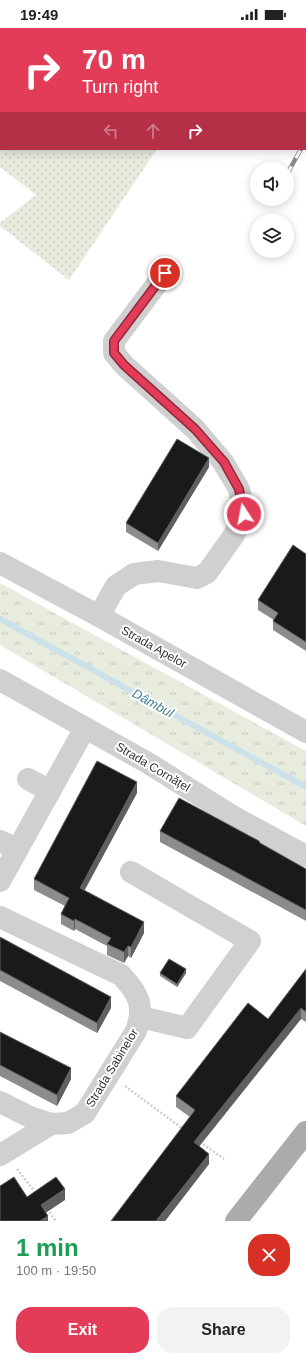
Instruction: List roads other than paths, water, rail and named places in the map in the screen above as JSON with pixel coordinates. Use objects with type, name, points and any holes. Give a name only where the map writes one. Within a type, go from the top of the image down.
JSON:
[{"type":"main road","points":[[236,1221],[306,1132]]},
{"type":"street","points":[[99,616],[116,586],[134,574],[158,571],[197,578],[207,574],[234,535],[244,514],[239,489],[224,462],[195,429],[124,365],[114,353],[114,341],[165,273]]},
{"type":"street","name":"Strada Apelor","points":[[0,563],[99,616],[306,732]]},
{"type":"street","name":"Strada Cornățel","points":[[0,680],[148,763],[234,817],[306,856]]},
{"type":"street","points":[[0,881],[9,845],[50,791],[85,728]]},
{"type":"street","points":[[28,779],[50,791]]},
{"type":"street","points":[[130,872],[250,941],[187,1028],[141,1017]]},
{"type":"street","name":"Strada Sabinelor","points":[[0,917],[121,975],[132,987],[140,1004],[141,1017],[136,1031],[85,1113],[68,1123],[51,1124],[30,1117],[0,1102]]},
{"type":"street","points":[[3,1154],[51,1124]]},
{"type":"waterway","name":"Dâmbul","points":[[0,619],[306,787]]},
{"type":"railway","points":[[294,162],[300,150]]}]
